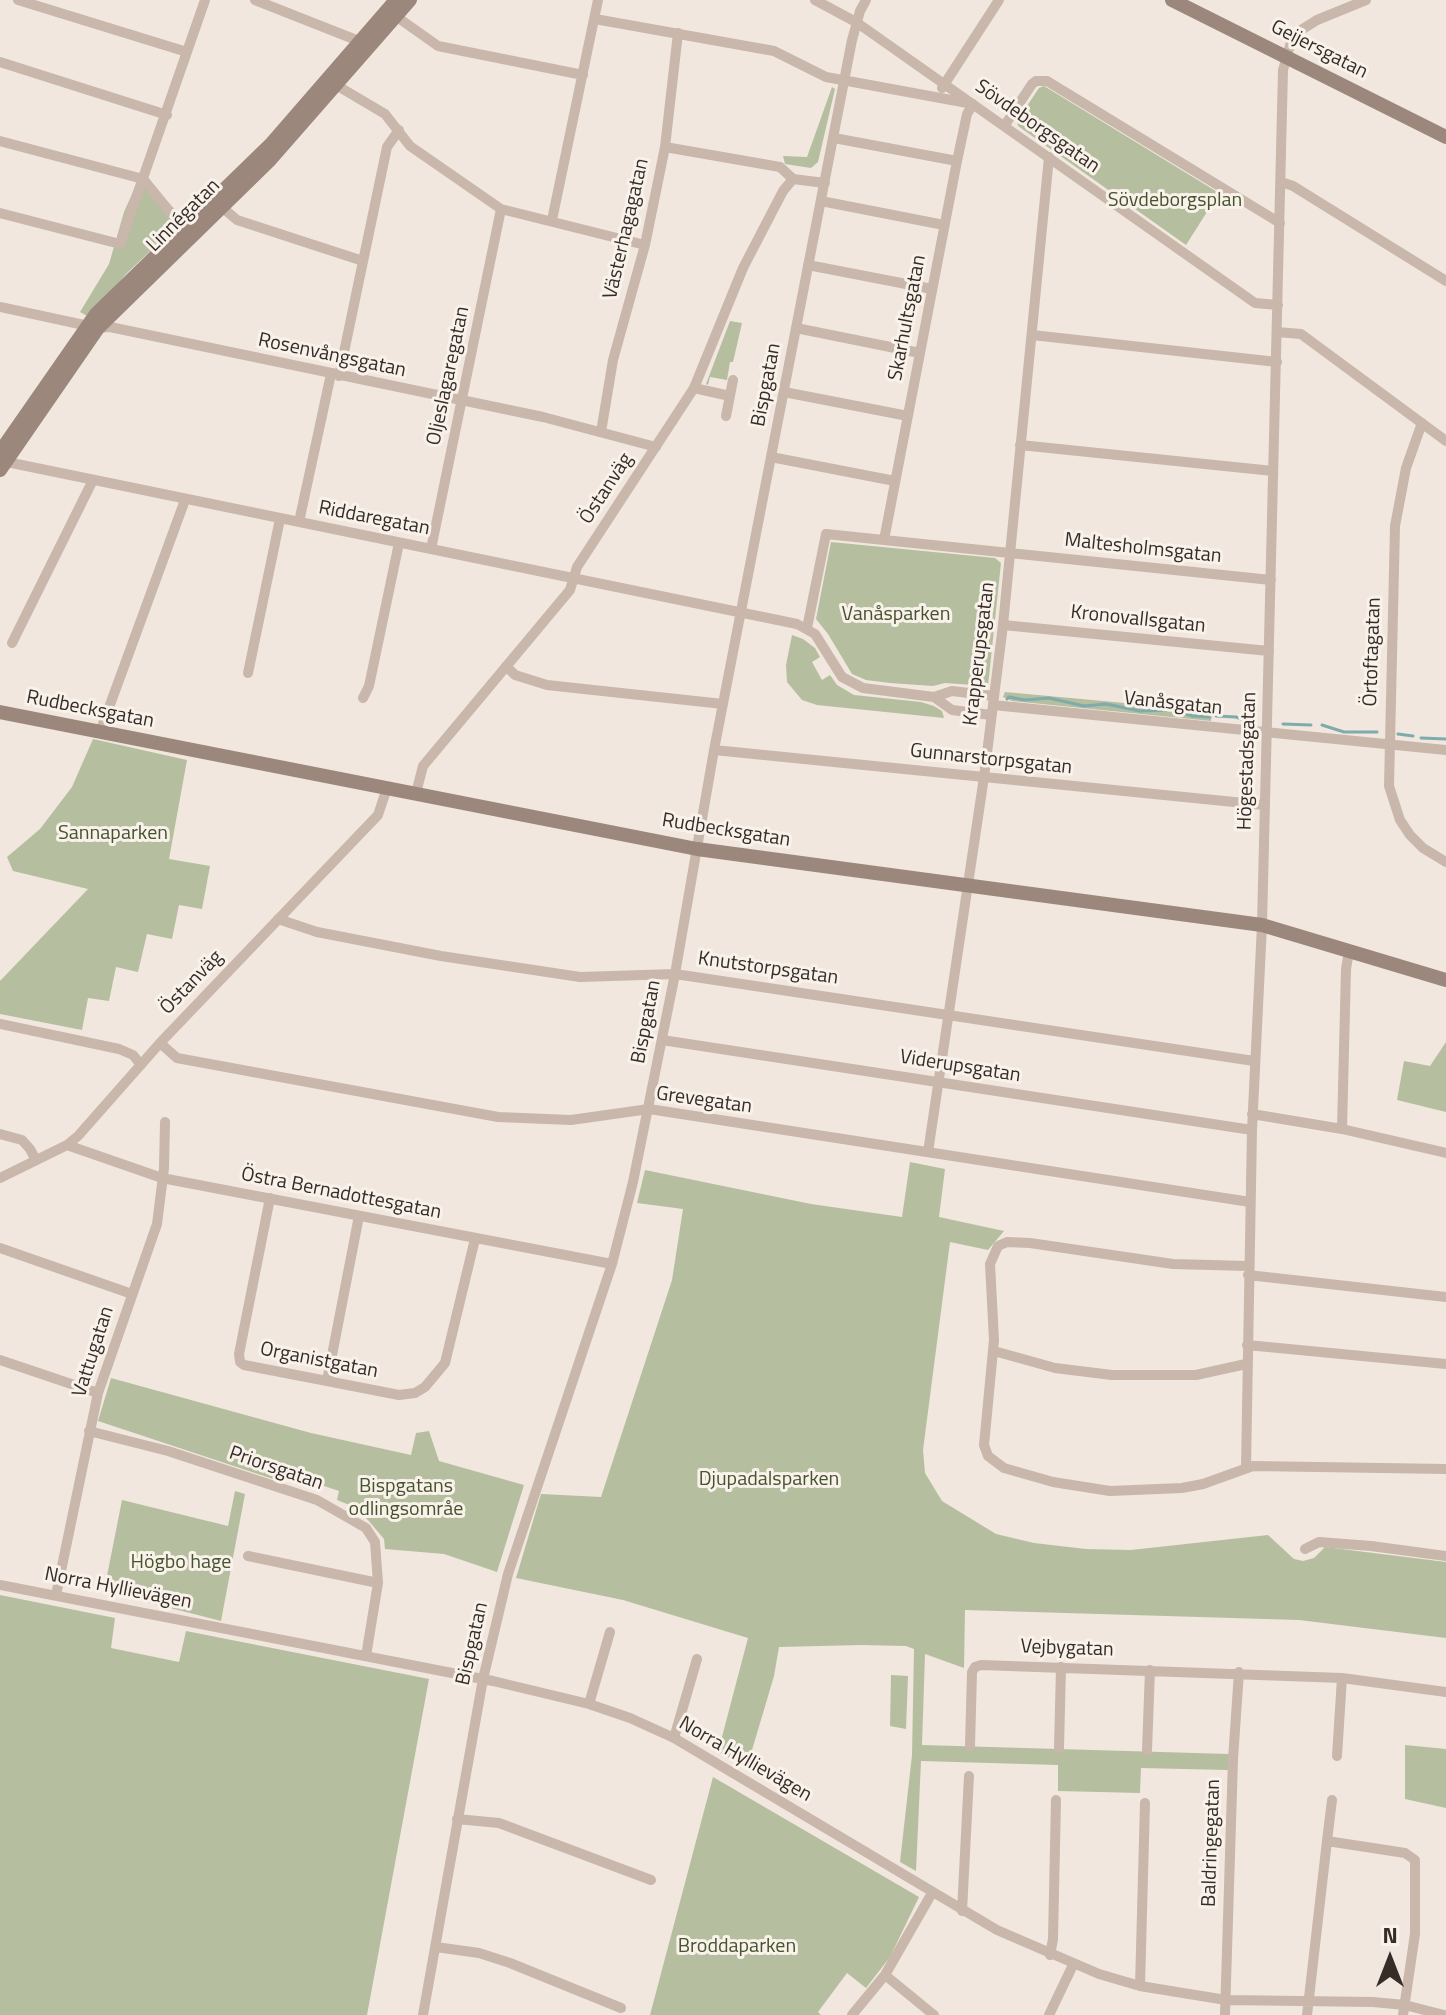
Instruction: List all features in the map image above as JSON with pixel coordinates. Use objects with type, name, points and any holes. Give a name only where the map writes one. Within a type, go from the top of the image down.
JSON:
[{"type":"street","points":[[18,0],[187,52]]},
{"type":"street","points":[[0,213],[120,244],[205,0]]},
{"type":"street","points":[[255,0],[364,44]]},
{"type":"street","name":"Linnégatan","points":[[218,204],[393,9],[410,0]]},
{"type":"street","points":[[552,220],[598,0]]},
{"type":"street","name":"Sövdeborgsgatan","points":[[815,0],[856,22],[1255,303],[1278,305]]},
{"type":"street","points":[[856,22],[866,0]]},
{"type":"street","points":[[937,97],[999,0]]},
{"type":"street","name":"Geijersgatan","points":[[1172,0],[1446,137]]},
{"type":"street","points":[[1287,56],[1291,42],[1301,30],[1366,0]]},
{"type":"street","points":[[393,9],[438,46],[583,75]]},
{"type":"street","points":[[595,19],[774,51],[826,77],[973,104]]},
{"type":"street","name":"Bispgatan","points":[[423,2015],[483,1679],[511,1562],[612,1264],[649,1109],[740,613],[856,22]]},
{"type":"street","name":"Västerhagagatan","points":[[601,432],[613,360],[645,245],[665,147],[678,33]]},
{"type":"street","name":"Linnégatan","points":[[2,461],[92,327],[187,232],[276,153],[336,85],[364,44]]},
{"type":"street","name":"Högestadsgatan","points":[[1246,1467],[1252,1114],[1262,925],[1283,70],[1287,56]]},
{"type":"street","points":[[0,62],[167,115]]},
{"type":"street","points":[[1005,125],[1032,84],[1047,81],[1280,223]]},
{"type":"street","points":[[336,85],[385,114],[410,146],[501,209],[645,245]]},
{"type":"street","name":"Skarhultsgatan","points":[[884,540],[957,161],[967,114],[973,104]]},
{"type":"street","points":[[299,522],[363,261],[387,147],[399,130]]},
{"type":"street","points":[[834,138],[957,161]]},
{"type":"street","points":[[0,141],[143,179],[187,232]]},
{"type":"street","points":[[665,147],[780,167],[793,179],[825,183]]},
{"type":"street","name":"Krapperupsgatan","points":[[928,1152],[984,777],[1003,625],[1049,157]]},
{"type":"street","name":"Östanväg","points":[[416,793],[423,766],[570,590],[577,567],[694,388],[743,268],[783,191],[793,179]]},
{"type":"street","points":[[1281,182],[1293,186],[1446,281]]},
{"type":"street","points":[[821,201],[944,225]]},
{"type":"street","points":[[218,204],[237,220],[363,261]]},
{"type":"street","name":"Oljeslagaregatan","points":[[431,549],[501,209]]},
{"type":"street","points":[[808,265],[932,289]]},
{"type":"street","name":"Rosenvångsgatan","points":[[0,307],[543,417],[656,447]]},
{"type":"street","points":[[796,328],[920,353]]},
{"type":"street","points":[[1277,332],[1301,334],[1446,441]]},
{"type":"street","points":[[1032,335],[1277,362]]},
{"type":"street","points":[[726,416],[733,380]]},
{"type":"street","points":[[694,388],[730,396]]},
{"type":"street","points":[[784,392],[908,416]]},
{"type":"street","name":"Örtoftagatan","points":[[1422,423],[1406,468],[1395,526],[1389,786],[1400,820],[1423,848],[1446,862]]},
{"type":"street","points":[[1020,445],[1273,471]]},
{"type":"street","points":[[771,457],[895,481]]},
{"type":"street","name":"Riddaregatan","points":[[2,461],[740,613]]},
{"type":"street","points":[[12,643],[93,480]]},
{"type":"street","points":[[100,732],[185,500]]},
{"type":"street","points":[[248,673],[280,519]]},
{"type":"street","name":"Maltesholmsgatan","points":[[807,628],[826,534],[1271,580]]},
{"type":"street","points":[[363,698],[369,686],[399,543]]},
{"type":"street","points":[[740,613],[807,628],[822,643],[842,677],[851,684],[874,691],[934,697],[952,691],[992,705]]},
{"type":"street","name":"Kronovallsgatan","points":[[1003,625],[1269,651]]},
{"type":"street","points":[[506,666],[515,675],[547,685],[723,704]]},
{"type":"street","points":[[934,697],[952,710],[992,705]]},
{"type":"street","name":"Vanåsgatan","points":[[992,705],[1446,750]]},
{"type":"street","name":"Rudbecksgatan","points":[[0,712],[697,849],[1262,925],[1446,980]]},
{"type":"street","name":"Gunnarstorpsgatan","points":[[714,750],[1264,805]]},
{"type":"street","name":"Östanväg","points":[[0,1178],[67,1145],[78,1136],[160,1043],[378,815],[387,788]]},
{"type":"street","name":"Knutstorpsgatan","points":[[278,919],[317,932],[441,956],[580,977],[675,974],[1254,1061]]},
{"type":"street","points":[[1342,1129],[1349,951]]},
{"type":"street","points":[[0,1024],[119,1049],[133,1055],[141,1065]]},
{"type":"street","name":"Viderupsgatan","points":[[662,1040],[1252,1130]]},
{"type":"street","name":"Grevegatan","points":[[160,1043],[177,1058],[498,1117],[571,1120],[649,1109],[1250,1202]]},
{"type":"street","points":[[1252,1114],[1342,1129],[1446,1153]]},
{"type":"street","name":"Vattugatan","points":[[56,1595],[98,1393],[157,1224],[165,1122]]},
{"type":"street","points":[[0,1134],[22,1140],[36,1160]]},
{"type":"street","name":"Östra Bernadottesgatan","points":[[67,1145],[162,1178],[612,1264]]},
{"type":"street","name":"Organistgatan","points":[[270,1198],[239,1354],[240,1362],[244,1365],[399,1395],[415,1393],[425,1387],[445,1363],[475,1239]]},
{"type":"street","points":[[327,1381],[359,1216]]},
{"type":"street","points":[[1446,1297],[1007,1242],[998,1246],[990,1264],[994,1351],[984,1445],[988,1456],[1004,1468],[1083,1488],[1136,1491],[1203,1484],[1246,1467],[1446,1469]]},
{"type":"street","points":[[0,1248],[132,1294]]},
{"type":"street","points":[[1247,1345],[1446,1364]]},
{"type":"street","points":[[994,1351],[1055,1368],[1112,1375],[1196,1375],[1246,1364]]},
{"type":"street","points":[[0,1360],[98,1393]]},
{"type":"street","name":"Priorsgatan","points":[[89,1431],[317,1500],[366,1528],[375,1542],[378,1583],[366,1656]]},
{"type":"street","points":[[1305,1549],[1319,1542],[1446,1556]]},
{"type":"street","points":[[248,1556],[378,1583]]},
{"type":"street","name":"Norra Hyllievägen","points":[[0,1585],[483,1679],[589,1704],[630,1718],[674,1738],[962,1911],[1073,1965],[1140,1986],[1226,2000],[1343,2000],[1444,2015]]},
{"type":"street","points":[[589,1704],[610,1632]]},
{"type":"street","points":[[674,1738],[697,1659]]},
{"type":"street","name":"Vejbygatan","points":[[970,1746],[972,1672],[981,1665],[1239,1672],[1342,1678],[1446,1692]]},
{"type":"street","points":[[1059,1748],[1061,1667]]},
{"type":"street","points":[[1147,1750],[1150,1670]]},
{"type":"street","name":"Baldringegatan","points":[[1225,2015],[1233,1759],[1239,1672]]},
{"type":"street","points":[[1337,1756],[1342,1678]]},
{"type":"street","points":[[962,1911],[969,1776]]},
{"type":"street","points":[[1050,1955],[1056,1800]]},
{"type":"street","points":[[1307,2015],[1332,1800]]},
{"type":"street","points":[[1140,1986],[1145,1803]]},
{"type":"street","points":[[457,1819],[499,1823],[651,1880]]},
{"type":"street","points":[[1327,1841],[1405,1853],[1415,1860],[1415,1934],[1404,2010]]},
{"type":"street","points":[[852,2015],[885,1975],[932,1893]]},
{"type":"street","points":[[436,1947],[479,1953],[510,1963],[621,2008]]},
{"type":"street","points":[[1049,2015],[1073,1965]]},
{"type":"street","points":[[885,1975],[934,2015]]},
{"type":"green space","name":"Sövdeborgsplan","points":[[1044,86],[1219,193],[1186,245],[1018,126],[1017,121],[1039,88]]},
{"type":"green space","points":[[832,87],[835,89],[818,162],[811,168],[785,164],[783,156],[807,157]]},
{"type":"green space","points":[[141,174],[184,219],[127,273],[89,317],[80,312],[109,264],[124,212]]},
{"type":"green space","points":[[730,321],[742,323],[727,380],[710,377],[708,385],[706,384]]},
{"type":"green space","name":"Vanåsparken","points":[[831,542],[995,558],[1001,563],[988,686],[890,683],[866,680],[852,674],[816,619]]},
{"type":"green space","points":[[792,635],[815,648],[820,657],[812,662],[822,680],[830,675],[837,685],[854,695],[934,706],[942,711],[944,718],[817,705],[802,700],[787,682],[786,665]]},
{"type":"green space","points":[[1005,692],[1212,711],[1211,721],[1012,701],[1003,697]]},
{"type":"green space","name":"Sannaparken","points":[[93,739],[187,760],[169,859],[210,866],[202,909],[179,905],[172,939],[147,934],[138,972],[116,967],[109,1001],[88,998],[82,1030],[0,1014],[0,981],[88,889],[13,871],[7,857],[40,829],[72,787]]},
{"type":"green space","points":[[1446,1042],[1446,1112],[1397,1100],[1404,1061],[1430,1066]]},
{"type":"green space","name":"Djupadalsparken","points":[[910,1162],[945,1169],[939,1217],[1004,1231],[988,1250],[950,1242],[923,1450],[925,1473],[942,1501],[996,1534],[1034,1543],[1131,1550],[1268,1535],[1294,1559],[1303,1561],[1314,1558],[1325,1547],[1446,1562],[1446,1638],[1299,1620],[965,1610],[964,1668],[925,1654],[922,1745],[1229,1754],[1228,1770],[1141,1768],[1140,1793],[1058,1791],[1058,1765],[921,1761],[916,1871],[900,1862],[912,1755],[914,1649],[861,1645],[779,1647],[774,1676],[747,1767],[718,1752],[748,1638],[623,1600],[516,1578],[541,1494],[601,1497],[672,1280],[683,1209],[637,1203],[645,1170],[811,1204],[902,1217]]},
{"type":"green space","name":"Bispgatans odlingsområe","points":[[111,1378],[311,1433],[411,1455],[416,1433],[429,1431],[439,1461],[524,1485],[497,1572],[444,1554],[385,1549],[384,1539],[368,1520],[352,1506],[337,1500],[339,1491],[285,1473],[282,1482],[98,1421]]},
{"type":"green space","name":"Högbo hage","points":[[235,1491],[245,1494],[221,1621],[104,1591],[122,1500],[228,1526]]},
{"type":"green space","points":[[0,1595],[115,1618],[111,1648],[179,1662],[186,1631],[429,1679],[367,2015],[0,2015]]},
{"type":"green space","points":[[891,1675],[908,1676],[906,1729],[890,1726]]},
{"type":"green space","points":[[1405,1745],[1446,1749],[1446,1808],[1405,1799]]},
{"type":"green space","name":"Broddaparken","points":[[713,1777],[919,1897],[890,1957],[866,1988],[847,1973],[818,2012],[821,2015],[650,2015]]},
{"type":"waterway","points":[[1007,699],[1049,698],[1084,706],[1106,704],[1140,711],[1169,710]]},
{"type":"waterway","points":[[1175,711],[1210,717]]},
{"type":"waterway","points":[[1216,716],[1236,717],[1250,722]]},
{"type":"waterway","points":[[1283,724],[1311,725]]},
{"type":"waterway","points":[[1322,725],[1344,732],[1377,732]]},
{"type":"waterway","points":[[1398,734],[1413,736]]},
{"type":"waterway","points":[[1421,738],[1446,739]]}]
